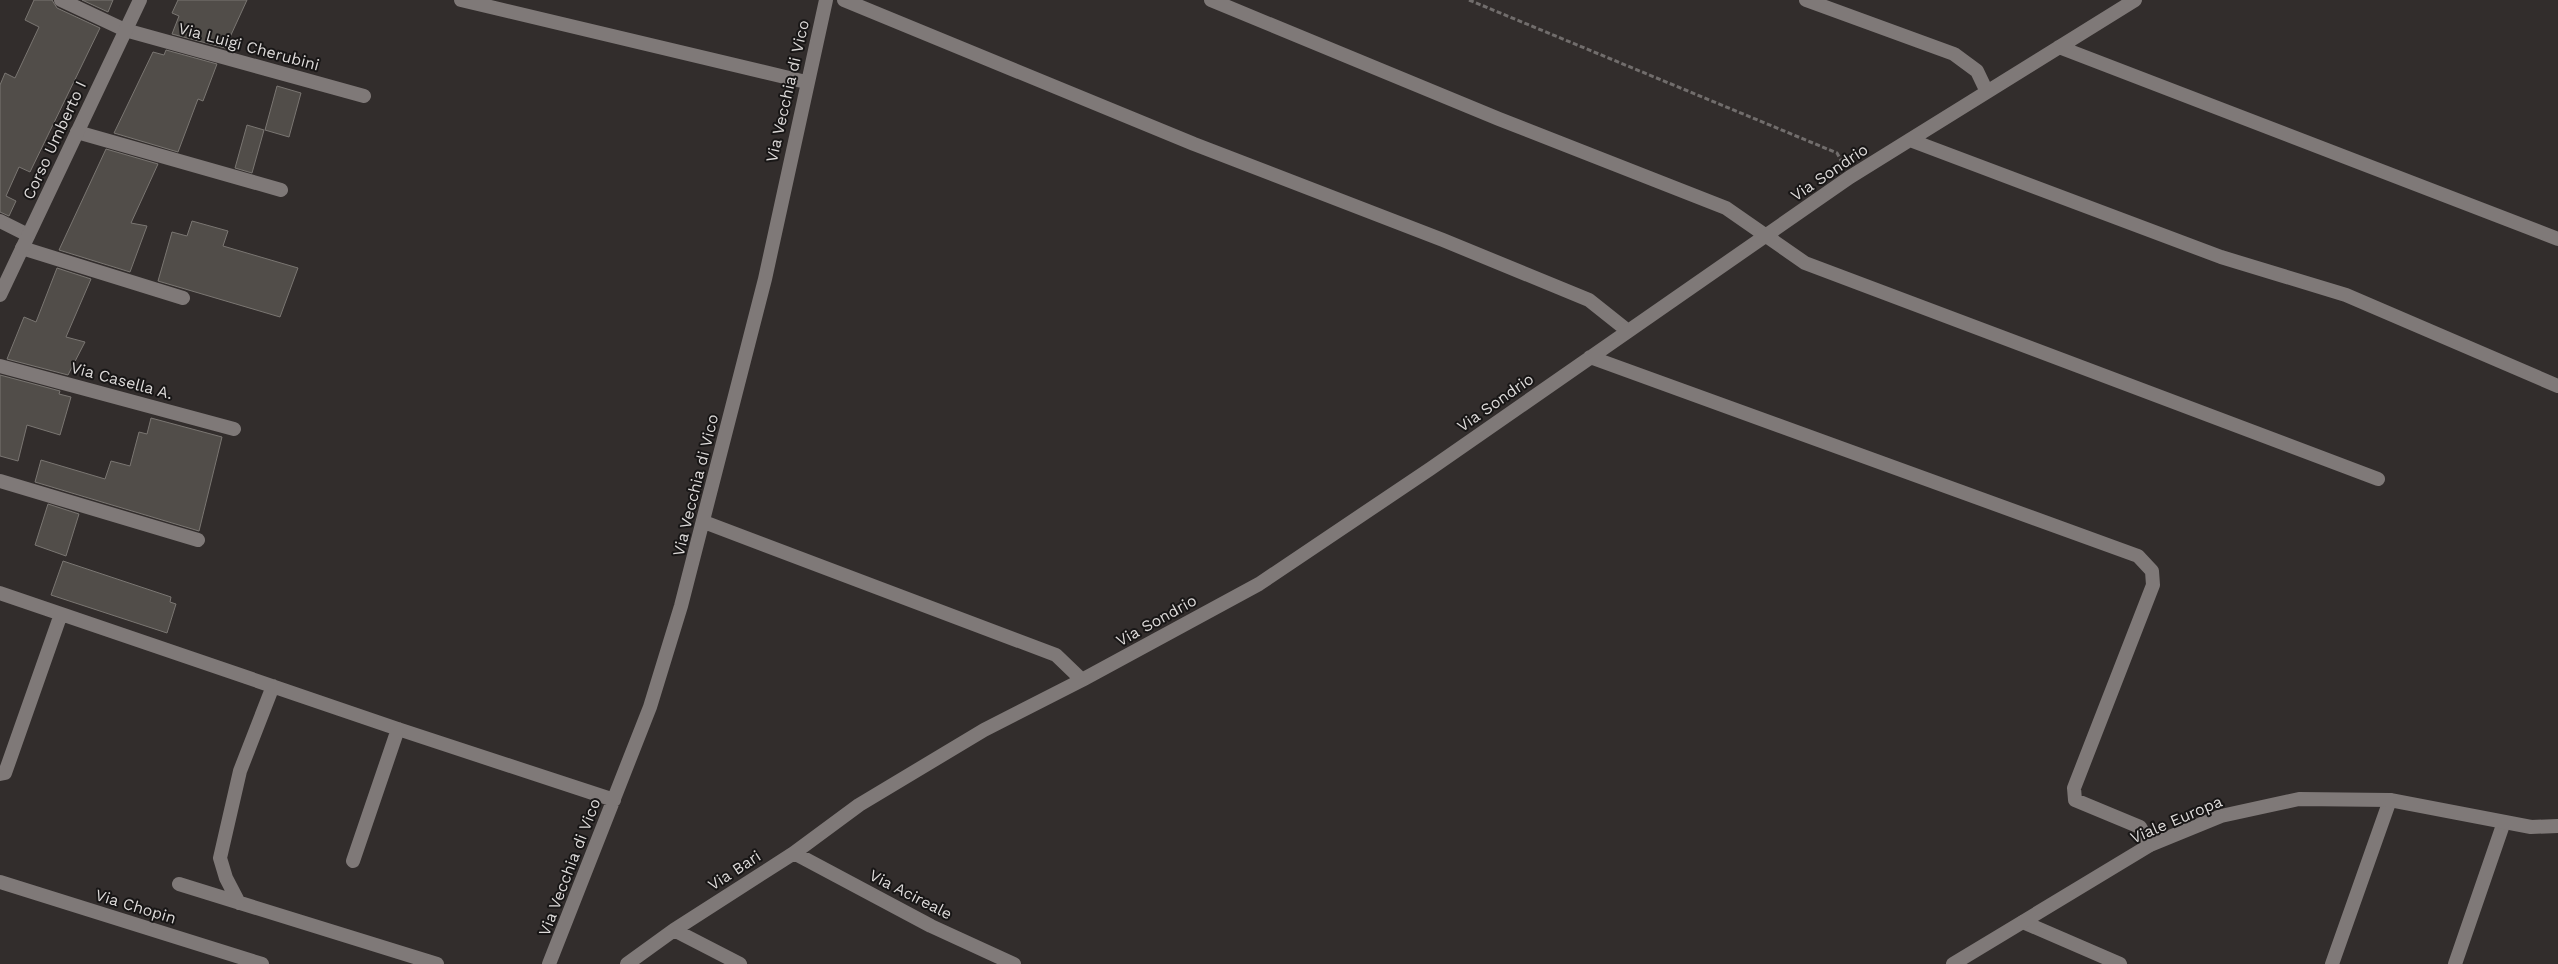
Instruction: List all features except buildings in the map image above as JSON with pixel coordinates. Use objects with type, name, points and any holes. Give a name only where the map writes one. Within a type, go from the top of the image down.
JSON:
[{"type":"street","name":"Via Luigi Cherubini","points":[[61,0],[125,30],[364,96]]},
{"type":"street","name":"Corso Umberto I","points":[[0,294],[140,0]]},
{"type":"street","points":[[461,0],[806,82]]},
{"type":"street","name":"Via Vecchia di Vico","points":[[550,964],[650,707],[704,522],[764,279],[806,82],[826,0]]},
{"type":"street","points":[[844,0],[1194,144],[1443,240],[1589,300],[1628,331]]},
{"type":"street","points":[[1211,0],[1490,115],[1726,208],[1805,263],[2378,478]]},
{"type":"street","points":[[1806,0],[1954,54],[1977,71],[1987,92]]},
{"type":"street","name":"Via Sondrio","points":[[859,805],[984,730],[1082,680],[1259,584],[1767,237],[1850,178],[2128,2]]},
{"type":"street","points":[[2059,47],[2558,239]]},
{"type":"street","points":[[77,132],[281,190]]},
{"type":"street","points":[[1910,140],[2221,257],[2346,295],[2558,386]]},
{"type":"street","points":[[0,221],[28,235]]},
{"type":"street","points":[[22,248],[183,298]]},
{"type":"street","points":[[1590,357],[2138,556],[2152,571],[2153,586],[2074,788],[2075,800],[2140,828],[2150,845]]},
{"type":"street","name":"Via Casella A.","points":[[0,366],[234,429]]},
{"type":"street","points":[[0,481],[198,540]]},
{"type":"street","points":[[704,522],[1056,655],[1082,680]]},
{"type":"street","points":[[0,593],[398,729],[614,800]]},
{"type":"street","points":[[0,774],[5,773],[61,614]]},
{"type":"street","points":[[239,902],[226,878],[220,858],[240,771],[273,686]]},
{"type":"street","points":[[353,861],[398,729]]},
{"type":"street","name":"Viale Europa","points":[[1953,964],[2150,845],[2221,816],[2298,799],[2390,800],[2531,827],[2558,826]]},
{"type":"street","points":[[2332,964],[2390,800]]},
{"type":"street","name":"Via Bari","points":[[627,964],[674,930],[794,853],[859,805]]},
{"type":"street","points":[[2454,964],[2504,822]]},
{"type":"street","name":"Via Acireale","points":[[794,853],[932,926],[1014,964]]},
{"type":"street","name":"Via Chopin","points":[[0,882],[262,964]]},
{"type":"street","points":[[179,884],[437,964]]},
{"type":"street","points":[[2023,922],[2120,964]]},
{"type":"street","points":[[674,930],[740,964]]},
{"type":"path","points":[[1468,0],[1837,153],[1850,178]]}]
